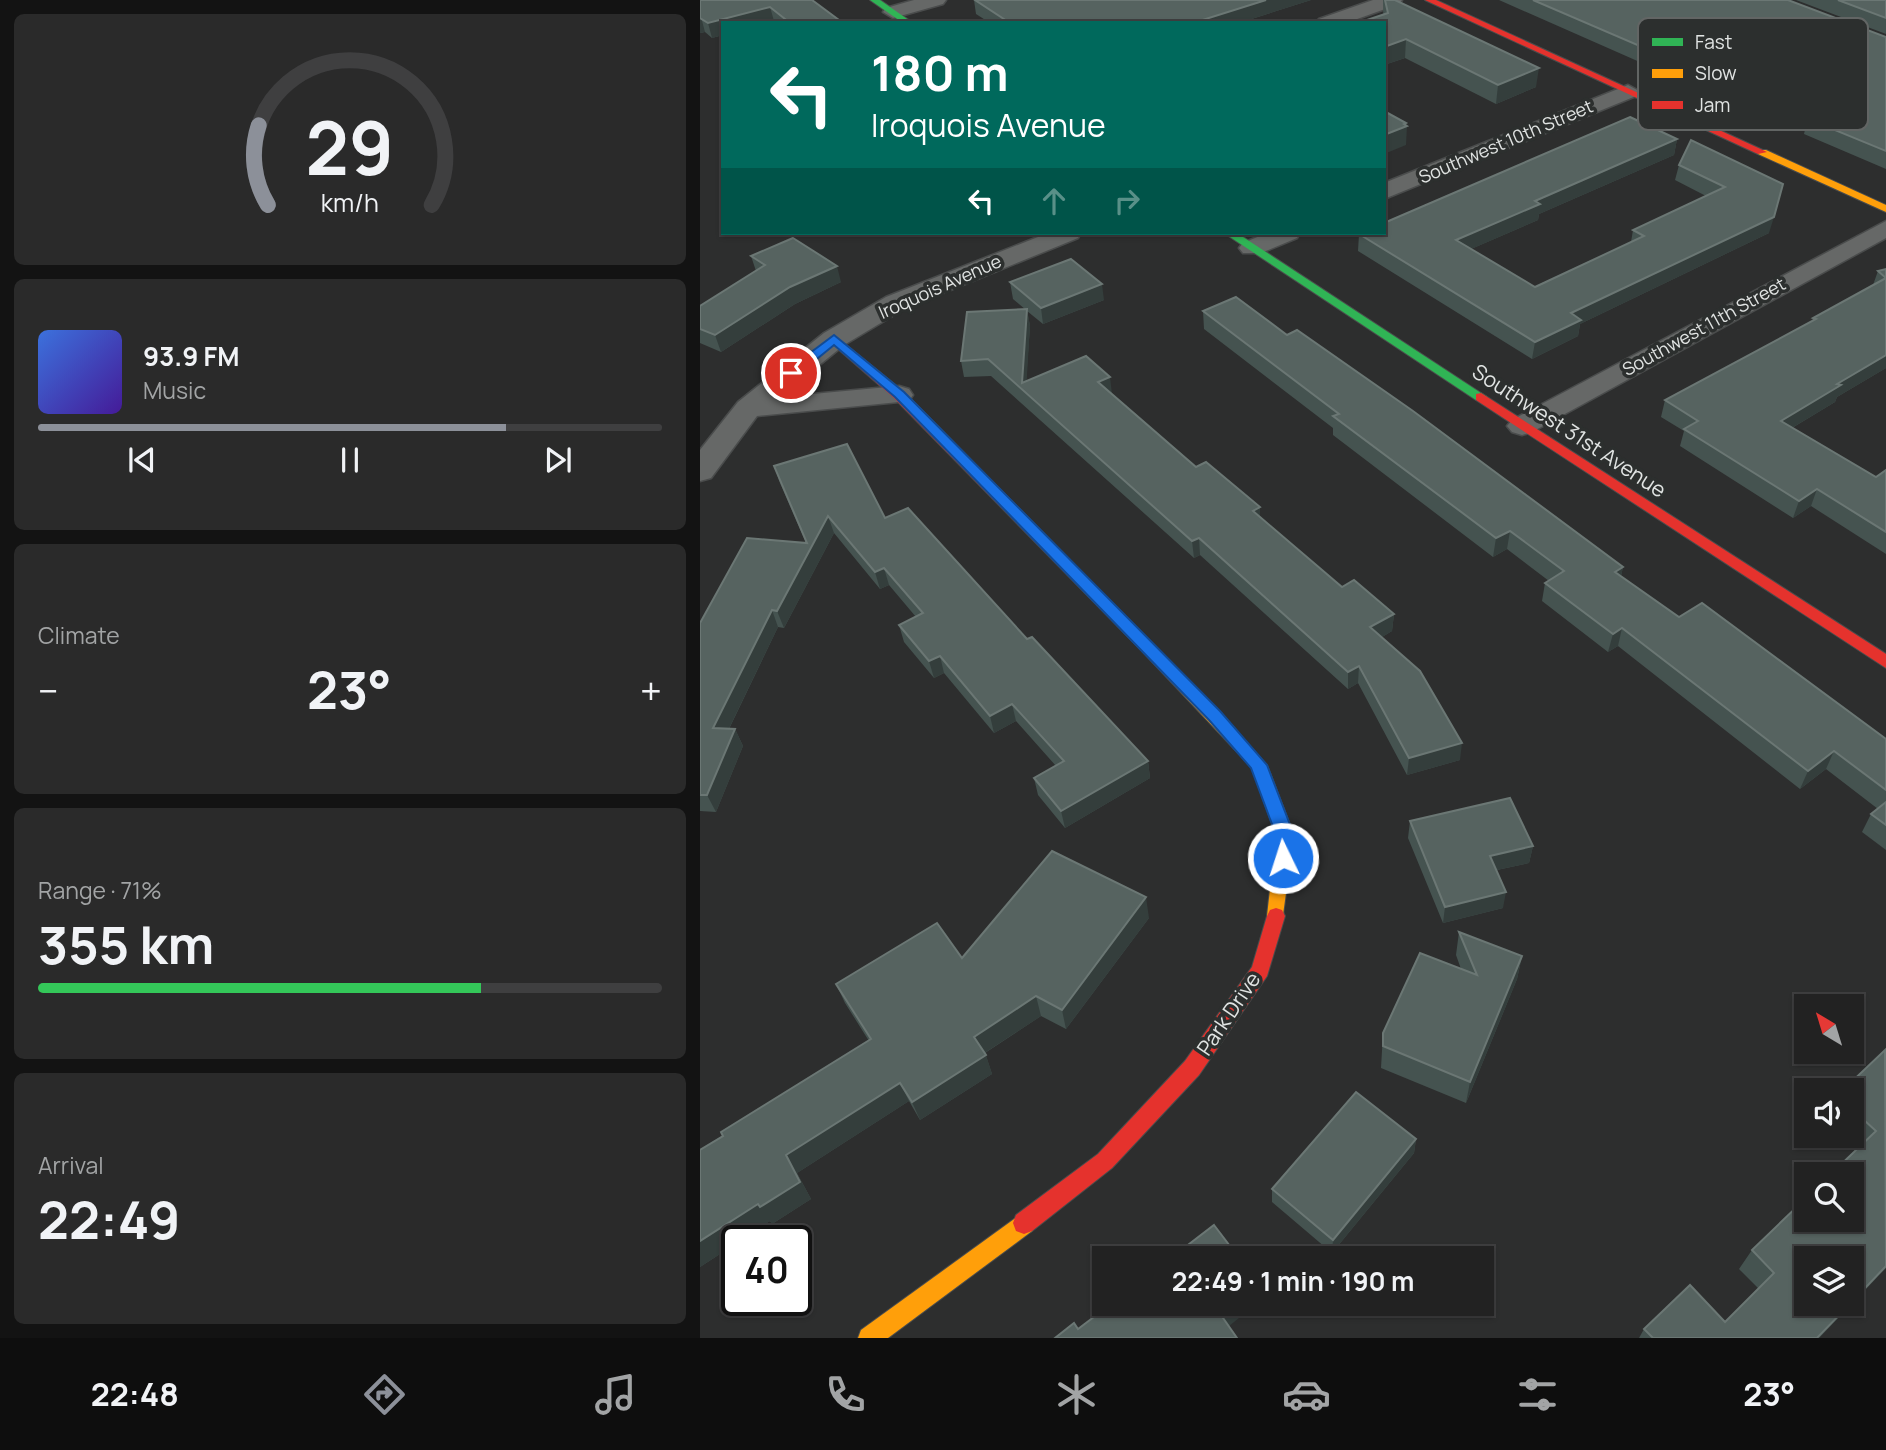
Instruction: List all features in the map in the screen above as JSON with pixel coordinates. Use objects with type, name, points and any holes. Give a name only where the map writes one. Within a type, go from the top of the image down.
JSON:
[{"type":"street","points":[[874,0],[901,17],[936,0]]},
{"type":"street","points":[[1332,21],[1392,0]]},
{"type":"street","points":[[1429,0],[1638,96]]},
{"type":"street","name":"Southwest 10th Street","points":[[1386,191],[1628,91]]},
{"type":"street","points":[[1713,130],[1886,209]]},
{"type":"street","name":"Southwest 11th Street","points":[[1522,426],[1886,228]]},
{"type":"street","name":"Iroquois Avenue","points":[[700,471],[748,408],[834,339],[895,303],[1064,235]]},
{"type":"street","name":"Southwest 31st Avenue","points":[[1233,235],[1886,662]]},
{"type":"street","points":[[1252,248],[1283,235]]},
{"type":"street","name":"Park Drive","points":[[834,339],[899,395],[1205,706],[1259,765],[1285,835],[1279,904],[1260,970],[1192,1068],[1105,1161],[938,1290],[869,1338]]},
{"type":"street","points":[[748,408],[899,395]]},
{"type":"building","points":[[700,0],[812,0],[840,21],[788,21],[770,7],[708,23],[700,18]]},
{"type":"building","points":[[975,0],[1266,0],[1199,21],[1007,21]]},
{"type":"building","points":[[1385,0],[1395,0],[1539,68],[1498,85],[1406,39],[1386,46],[1386,21],[1364,21],[1388,13]]},
{"type":"building","points":[[1533,0],[1788,0],[1836,18],[1638,18],[1638,45]]},
{"type":"building","points":[[1838,0],[1886,0],[1886,18]]},
{"type":"building","points":[[1868,30],[1886,37],[1886,151],[1835,130],[1868,130]]},
{"type":"building","points":[[1386,112],[1406,123],[1404,124],[1407,126],[1386,134]]},
{"type":"building","points":[[1630,117],[1638,121],[1638,130],[1658,130],[1677,139],[1535,201],[1540,204],[1456,240],[1535,287],[1644,236],[1633,230],[1725,187],[1679,165],[1691,140],[1783,184],[1774,217],[1571,313],[1581,320],[1535,342],[1361,235],[1386,235],[1386,222]]},
{"type":"building","points":[[793,238],[837,266],[790,287],[715,335],[700,329],[700,306],[765,265],[751,256]]},
{"type":"building","points":[[1071,259],[1102,284],[1041,308],[1010,282]]},
{"type":"building","points":[[1886,269],[1886,278],[1878,271]]},
{"type":"building","points":[[1886,278],[1886,355],[1781,421],[1876,477],[1886,470],[1886,532],[1817,489],[1799,501],[1684,429],[1698,421],[1665,400]]},
{"type":"building","points":[[1236,297],[1287,335],[1297,330],[1413,411],[1623,567],[1615,572],[1679,617],[1702,603],[1886,739],[1886,790],[1834,751],[1808,771],[1622,628],[1613,634],[1545,583],[1564,571],[1510,531],[1496,538],[1333,416],[1339,414],[1203,311]]},
{"type":"building","points":[[1027,309],[1022,383],[1086,356],[1110,377],[1098,382],[1196,467],[1206,462],[1260,507],[1253,511],[1342,587],[1354,580],[1394,614],[1370,627],[1420,671],[1462,743],[1409,758],[1359,666],[1348,672],[1199,538],[1192,541],[988,359],[961,361],[967,312]]},
{"type":"building","points":[[847,444],[885,518],[908,508],[1027,639],[1032,637],[1148,761],[1061,811],[1034,778],[1064,761],[1012,704],[990,716],[940,656],[929,661],[899,625],[923,613],[884,568],[875,572],[828,516],[777,611],[772,610],[713,728],[735,729],[707,795],[700,795],[700,623],[747,538],[807,543],[774,466]]},
{"type":"building","points":[[1510,798],[1533,846],[1490,856],[1506,892],[1445,907],[1410,821]]},
{"type":"building","points":[[1886,802],[1886,825],[1871,814]]},
{"type":"building","points":[[1052,851],[1146,897],[1062,1010],[1036,996],[974,1037],[986,1055],[912,1102],[900,1083],[786,1155],[800,1182],[760,1207],[758,1204],[721,1225],[700,1241],[700,1150],[723,1136],[721,1132],[871,1039],[836,984],[937,923],[962,958]]},
{"type":"building","points":[[1459,932],[1522,956],[1470,1082],[1383,1046],[1383,1033],[1420,953],[1477,975]]},
{"type":"building","points":[[1885,1050],[1886,1266],[1864,1289],[1864,1246],[1794,1246],[1794,1316],[1838,1316],[1817,1338],[1653,1338],[1644,1329],[1690,1285],[1725,1322],[1774,1273],[1752,1250],[1794,1210],[1794,1232],[1864,1232],[1864,1162],[1844,1162],[1858,1148],[1864,1148],[1864,1142],[1876,1131],[1864,1120],[1864,1078],[1856,1078]]},
{"type":"building","points":[[1356,1092],[1416,1139],[1333,1240],[1272,1189]]},
{"type":"building","points":[[1214,1225],[1230,1246],[1187,1246]]},
{"type":"building","points":[[1095,1316],[1222,1316],[1237,1338],[1055,1338],[1074,1323],[1078,1329]]},
{"type":"traffic: fast","points":[[874,0],[906,21]]},
{"type":"traffic: fast","points":[[1233,235],[1481,397]]},
{"type":"traffic: slow","points":[[1762,152],[1886,209]]},
{"type":"traffic: slow","points":[[1146,646],[1259,765],[1285,835],[1276,916]]},
{"type":"traffic: slow","points":[[869,1338],[1024,1223]]},
{"type":"traffic: jam","points":[[1429,0],[1638,95]]},
{"type":"traffic: jam","points":[[1714,130],[1762,152]]},
{"type":"traffic: jam","points":[[834,339],[899,395],[1146,646]]},
{"type":"traffic: jam","points":[[1481,397],[1886,662]]},
{"type":"traffic: jam","points":[[1024,1223],[1105,1161],[1192,1068],[1260,970],[1276,916]]},
{"type":"route","points":[[791,373],[834,339],[899,395],[1214,715],[1259,765],[1285,835],[1283,858]]}]
